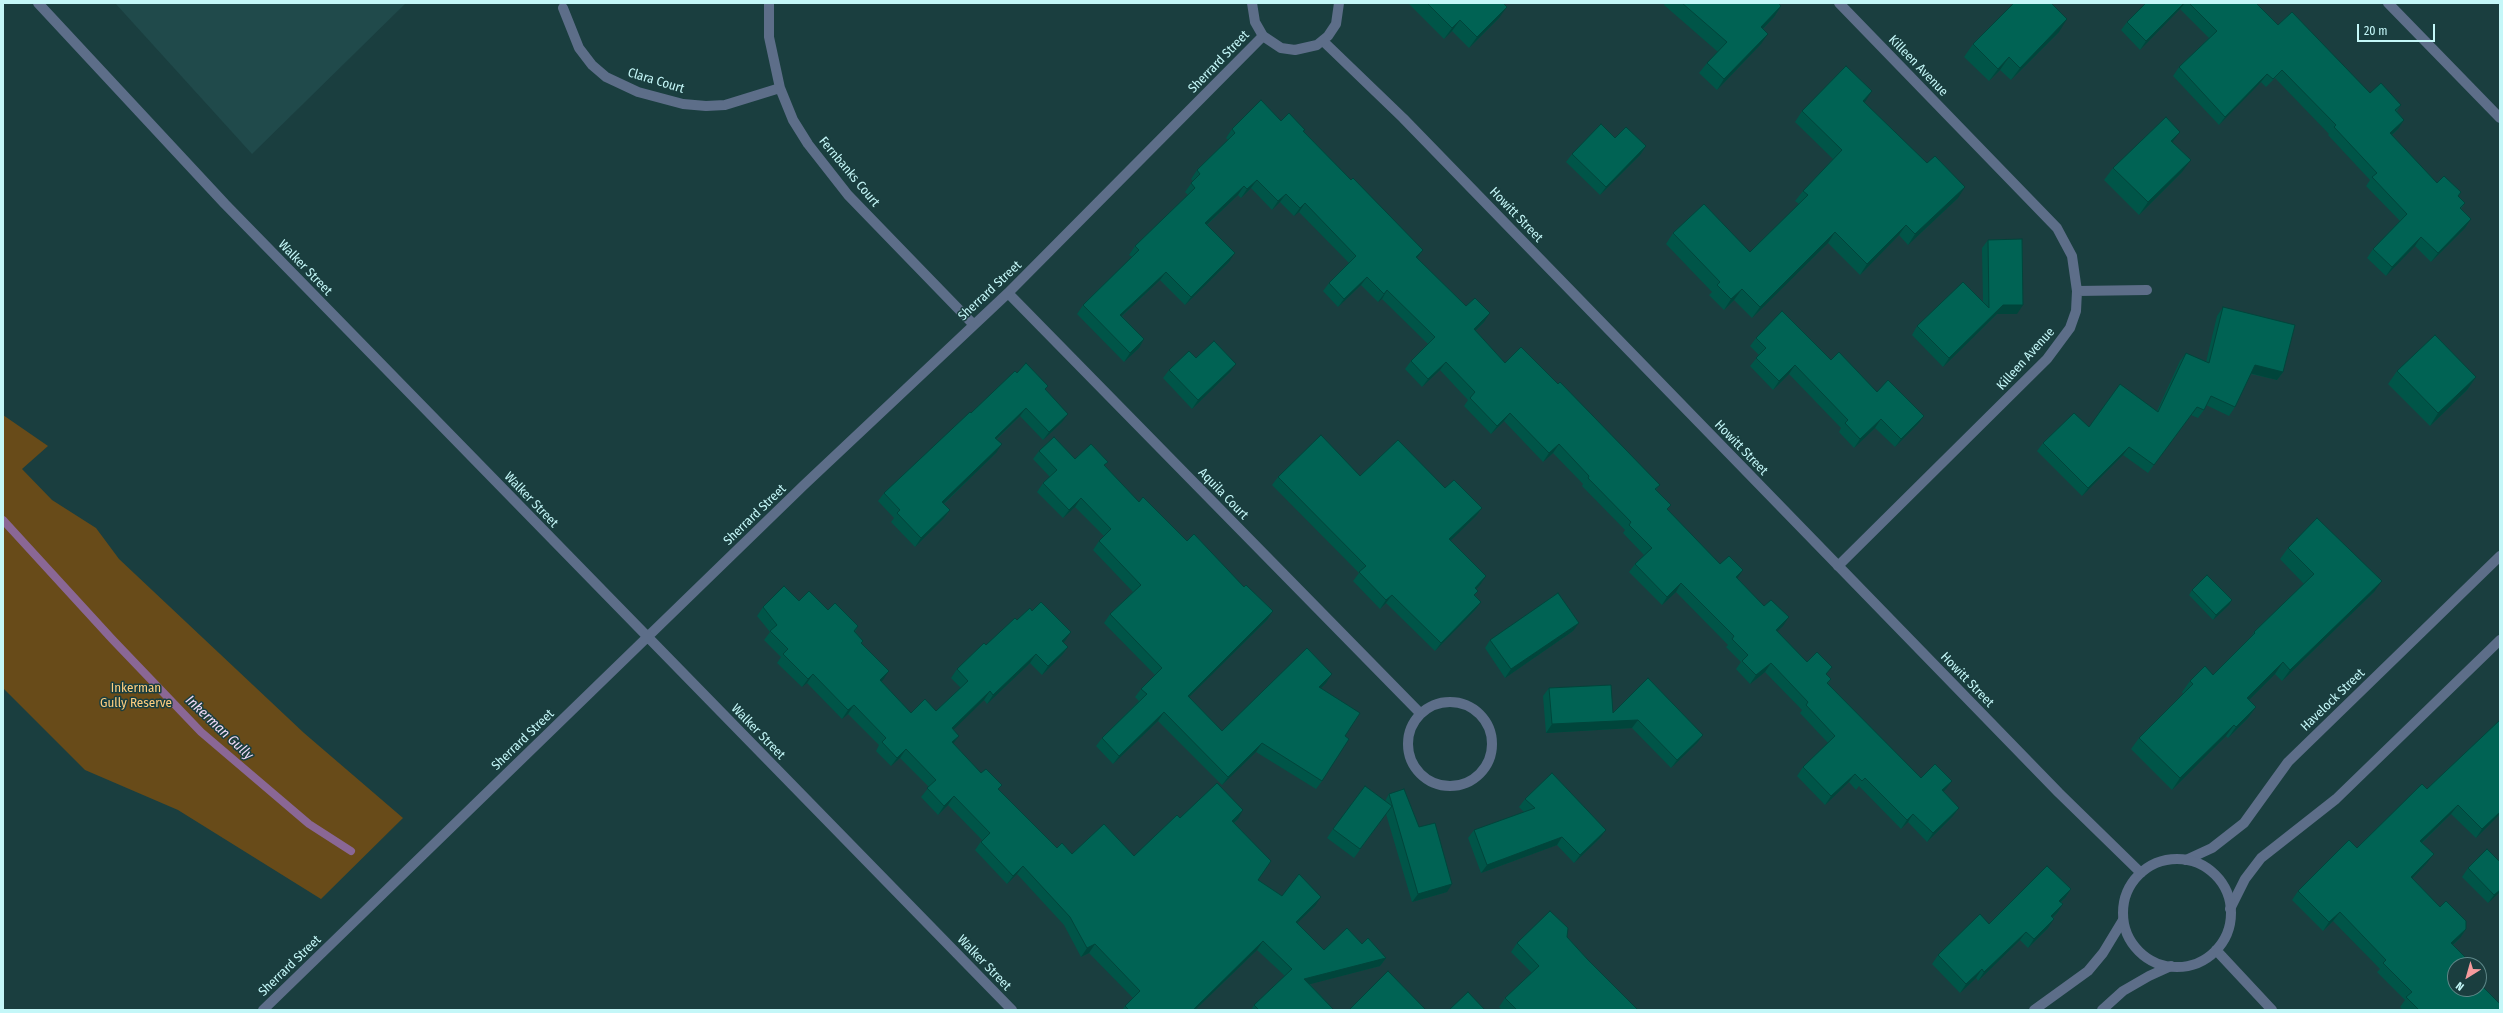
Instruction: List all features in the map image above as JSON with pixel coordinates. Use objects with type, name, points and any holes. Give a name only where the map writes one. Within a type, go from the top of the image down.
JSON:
[{"type":"street","name":"Walker Street","points":[[38,3],[225,204],[1012,1010]]},
{"type":"street","name":"Fernbanks Court","points":[[769,3],[769,37],[780,88],[793,120],[825,167],[848,195],[973,324]]},
{"type":"street","points":[[1252,3],[1255,22],[1263,36],[1274,45],[1288,50],[1303,50],[1323,41],[1336,24],[1339,3]]},
{"type":"street","name":"Killeen Avenue","points":[[1838,566],[2047,359],[2070,328],[2076,311],[2078,290],[2072,256],[2057,228],[1839,3]]},
{"type":"street","points":[[2388,3],[2500,118]]},
{"type":"street","name":"Clara Court","points":[[563,8],[579,48],[592,65],[606,77],[638,92],[683,104],[706,106],[725,104],[780,88]]},
{"type":"street","name":"Sherrard Street","points":[[263,1010],[804,485],[973,324],[1008,293],[1263,36]]},
{"type":"street","name":"Howitt Street","points":[[1323,41],[1408,123],[2059,793],[2141,872]]},
{"type":"street","points":[[2078,290],[2147,290]]},
{"type":"street","name":"Aquila Court","points":[[1008,293],[1420,713]]},
{"type":"street","name":"Havelock Street","points":[[2186,860],[2212,848],[2244,823],[2288,762],[2500,556]]},
{"type":"street","points":[[2230,909],[2245,879],[2261,858],[2336,799],[2500,640]]},
{"type":"street","points":[[1450,701],[1466,705],[1480,714],[1489,728],[1492,743],[1490,756],[1479,774],[1468,782],[1448,786],[1428,780],[1418,771],[1411,759],[1407,743],[1411,727],[1420,713],[1434,704],[1450,701]]},
{"type":"street","points":[[2186,860],[2201,865],[2214,874],[2227,894],[2230,909],[2228,931],[2216,950],[2205,959],[2192,965],[2171,966],[2154,962],[2139,951],[2128,937],[2123,920],[2123,909],[2128,889],[2141,872],[2162,861],[2186,860]]},
{"type":"street","points":[[2034,1010],[2088,971],[2103,953],[2123,920]]},
{"type":"street","points":[[2216,950],[2272,1010]]},
{"type":"street","points":[[2102,1010],[2128,988],[2171,966]]},
{"type":"shaded area","points":[[115,3],[406,3],[252,154]]},
{"type":"green space","name":"Inkerman Gully Reserve","points":[[3,415],[48,446],[22,469],[52,500],[96,528],[119,559],[304,733],[403,818],[321,899],[178,810],[85,770],[3,688]]},
{"type":"building","points":[[1427,3],[1503,3],[1507,7],[1477,37],[1460,20],[1452,28]]},
{"type":"building","points":[[1682,3],[1778,3],[1781,6],[1761,27],[1768,34],[1724,79],[1707,63],[1727,42]]},
{"type":"building","points":[[2014,3],[2051,3],[2067,19],[2020,68],[2009,57],[1998,69],[1973,44]]},
{"type":"building","points":[[2146,3],[2184,3],[2146,41],[2127,22]]},
{"type":"building","points":[[2189,3],[2256,3],[2278,25],[2292,12],[2370,93],[2381,83],[2401,105],[2395,110],[2404,120],[2390,133],[2437,183],[2444,176],[2461,192],[2458,196],[2465,203],[2460,208],[2471,219],[2438,253],[2421,237],[2392,267],[2373,249],[2407,214],[2372,177],[2377,173],[2334,127],[2336,125],[2282,70],[2273,79],[2267,74],[2225,117],[2179,67],[2217,31]]},
{"type":"building","points":[[1846,66],[1872,91],[1863,101],[1927,163],[1935,156],[1965,187],[1915,234],[1906,225],[1867,264],[1835,232],[1760,307],[1742,289],[1731,299],[1717,285],[1720,282],[1673,233],[1704,204],[1750,252],[1808,195],[1803,191],[1842,150],[1802,111]]},
{"type":"building","points":[[1261,100],[1281,121],[1289,113],[1305,130],[1303,131],[1351,180],[1353,178],[1423,250],[1416,257],[1466,306],[1475,298],[1490,313],[1474,329],[1505,363],[1521,347],[1558,384],[1560,382],[1660,485],[1655,489],[1671,505],[1667,509],[1720,564],[1729,556],[1743,570],[1736,577],[1764,606],[1771,600],[1789,617],[1776,630],[1807,662],[1817,652],[1832,667],[1826,674],[1831,679],[1827,683],[1921,778],[1935,764],[1952,781],[1942,790],[1959,808],[1933,833],[1913,814],[1907,820],[1865,778],[1862,781],[1855,774],[1831,796],[1803,767],[1835,736],[1806,705],[1808,702],[1771,663],[1756,675],[1742,661],[1748,655],[1732,639],[1734,636],[1681,583],[1667,597],[1635,564],[1652,548],[1629,525],[1631,522],[1588,478],[1589,476],[1559,444],[1549,453],[1510,413],[1497,426],[1470,398],[1475,392],[1446,362],[1428,379],[1411,361],[1435,337],[1387,290],[1384,294],[1367,277],[1344,299],[1329,283],[1356,256],[1305,203],[1300,208],[1286,194],[1278,201],[1257,180],[1247,189],[1244,186],[1205,223],[1235,253],[1191,297],[1166,272],[1120,315],[1144,339],[1130,353],[1083,305],[1139,250],[1135,246],[1195,188],[1191,183],[1200,174],[1197,170],[1235,133],[1232,129]]},
{"type":"building","points":[[2166,117],[2180,132],[2171,141],[2191,160],[2148,202],[2113,168]]},
{"type":"building","points":[[1601,124],[1615,138],[1626,127],[1646,146],[1606,187],[1572,154]]},
{"type":"building","points":[[2022,239],[2023,305],[2003,305],[1949,358],[1917,326],[1963,282],[1989,308],[1988,240]]},
{"type":"building","points":[[2223,307],[2295,325],[2283,372],[2255,365],[2235,407],[2211,396],[2204,410],[2197,407],[2154,465],[2129,447],[2088,488],[2043,443],[2074,413],[2089,427],[2120,384],[2158,412],[2186,353],[2209,363]]},
{"type":"building","points":[[1782,311],[1831,360],[1839,352],[1877,392],[1888,380],[1924,416],[1901,439],[1881,419],[1860,439],[1845,423],[1848,420],[1795,365],[1779,381],[1756,358],[1766,348],[1756,338]]},
{"type":"building","points":[[2435,335],[2476,377],[2438,413],[2397,371]]},
{"type":"building","points":[[1214,341],[1236,364],[1198,400],[1169,370],[1189,351],[1196,358]]},
{"type":"building","points":[[1026,363],[1048,386],[1045,389],[1068,414],[1049,432],[1026,408],[995,438],[1002,444],[942,502],[950,510],[921,538],[897,513],[900,510],[884,493],[970,412],[971,413],[1015,371],[1017,373]]},
{"type":"building","points":[[1321,435],[1360,476],[1398,440],[1445,488],[1454,480],[1482,508],[1449,539],[1486,576],[1475,588],[1478,591],[1474,595],[1481,602],[1441,643],[1392,595],[1386,600],[1359,572],[1366,566],[1278,477]]},
{"type":"building","points":[[1054,437],[1075,459],[1091,444],[1108,462],[1104,465],[1139,502],[1143,497],[1187,541],[1194,534],[1244,587],[1246,585],[1273,611],[1188,696],[1222,731],[1307,648],[1332,674],[1319,687],[1360,713],[1345,736],[1349,739],[1322,781],[1262,743],[1228,777],[1164,712],[1119,756],[1102,738],[1147,694],[1141,689],[1162,668],[1110,614],[1141,585],[1099,541],[1111,529],[1081,498],[1069,510],[1043,483],[1057,470],[1039,451]]},
{"type":"building","points":[[2317,518],[2382,581],[2290,670],[2283,662],[2247,698],[2256,707],[2236,727],[2234,725],[2180,778],[2139,738],[2193,684],[2190,681],[2205,666],[2213,675],[2255,633],[2254,632],[2314,574],[2288,548]]},
{"type":"building","points":[[2207,575],[2232,600],[2216,615],[2192,590]]},
{"type":"building","points":[[784,586],[799,601],[809,591],[828,610],[835,603],[858,626],[854,631],[863,641],[861,643],[889,671],[880,680],[911,713],[925,699],[936,711],[968,681],[957,669],[984,643],[986,645],[1015,618],[1017,620],[1030,608],[1032,611],[1041,602],[1071,632],[1062,641],[1068,647],[1048,666],[1036,654],[993,695],[990,691],[952,728],[959,736],[952,742],[981,773],[986,769],[1002,785],[998,789],[1057,848],[1062,843],[1072,854],[1104,824],[1134,856],[1177,815],[1180,818],[1217,783],[1243,810],[1232,821],[1271,861],[1258,880],[1282,896],[1299,874],[1321,897],[1296,922],[1324,950],[1347,928],[1362,944],[1368,938],[1386,958],[1304,979],[1334,1010],[1259,1010],[1254,1005],[1292,969],[1263,941],[1193,1010],[1129,1010],[1125,1006],[1140,991],[1095,944],[1087,948],[1070,917],[1023,866],[1013,876],[981,842],[990,833],[954,796],[944,806],[927,788],[936,780],[906,749],[897,758],[882,742],[886,738],[854,705],[848,710],[813,674],[808,679],[783,654],[788,649],[770,631],[777,625],[763,607]]},
{"type":"building","points":[[1558,593],[1579,623],[1511,669],[1490,640]]},
{"type":"building","points":[[1648,678],[1703,735],[1677,760],[1638,720],[1552,724],[1549,688],[1611,685],[1613,713]]},
{"type":"building","points":[[2500,720],[2500,812],[2482,829],[2458,805],[2420,841],[2434,854],[2411,877],[2440,907],[2446,901],[2466,921],[2466,929],[2451,943],[2465,957],[2447,957],[2447,997],[2487,997],[2487,991],[2500,1004],[2500,1010],[2419,1010],[2406,997],[2412,992],[2383,963],[2386,960],[2340,912],[2329,922],[2298,891],[2349,840],[2357,848],[2422,784],[2427,789]]},
{"type":"building","points":[[1552,773],[1606,830],[1580,855],[1562,837],[1487,865],[1474,830],[1535,808],[1525,799]]},
{"type":"building","points":[[1365,786],[1392,806],[1360,849],[1333,829]]},
{"type":"building","points":[[1404,789],[1419,827],[1435,823],[1452,884],[1418,894],[1389,794]]},
{"type":"building","points":[[2487,849],[2500,862],[2500,890],[2494,895],[2468,868]]},
{"type":"building","points":[[2047,866],[2071,889],[2059,901],[2063,904],[2051,916],[2054,919],[2034,939],[2026,932],[1984,972],[1982,969],[1966,984],[1938,955],[1980,914],[1989,924]]},
{"type":"building","points":[[1550,911],[1568,928],[1567,937],[1638,1010],[1517,1010],[1505,998],[1539,966],[1517,943]]},
{"type":"building","points":[[1388,971],[1426,1010],[1349,1010]]},
{"type":"building","points":[[1468,992],[1485,1010],[1449,1010]]},
{"type":"waterway","name":"Inkerman Gully","points":[[3,520],[112,639],[201,732],[309,824],[351,851]]}]
